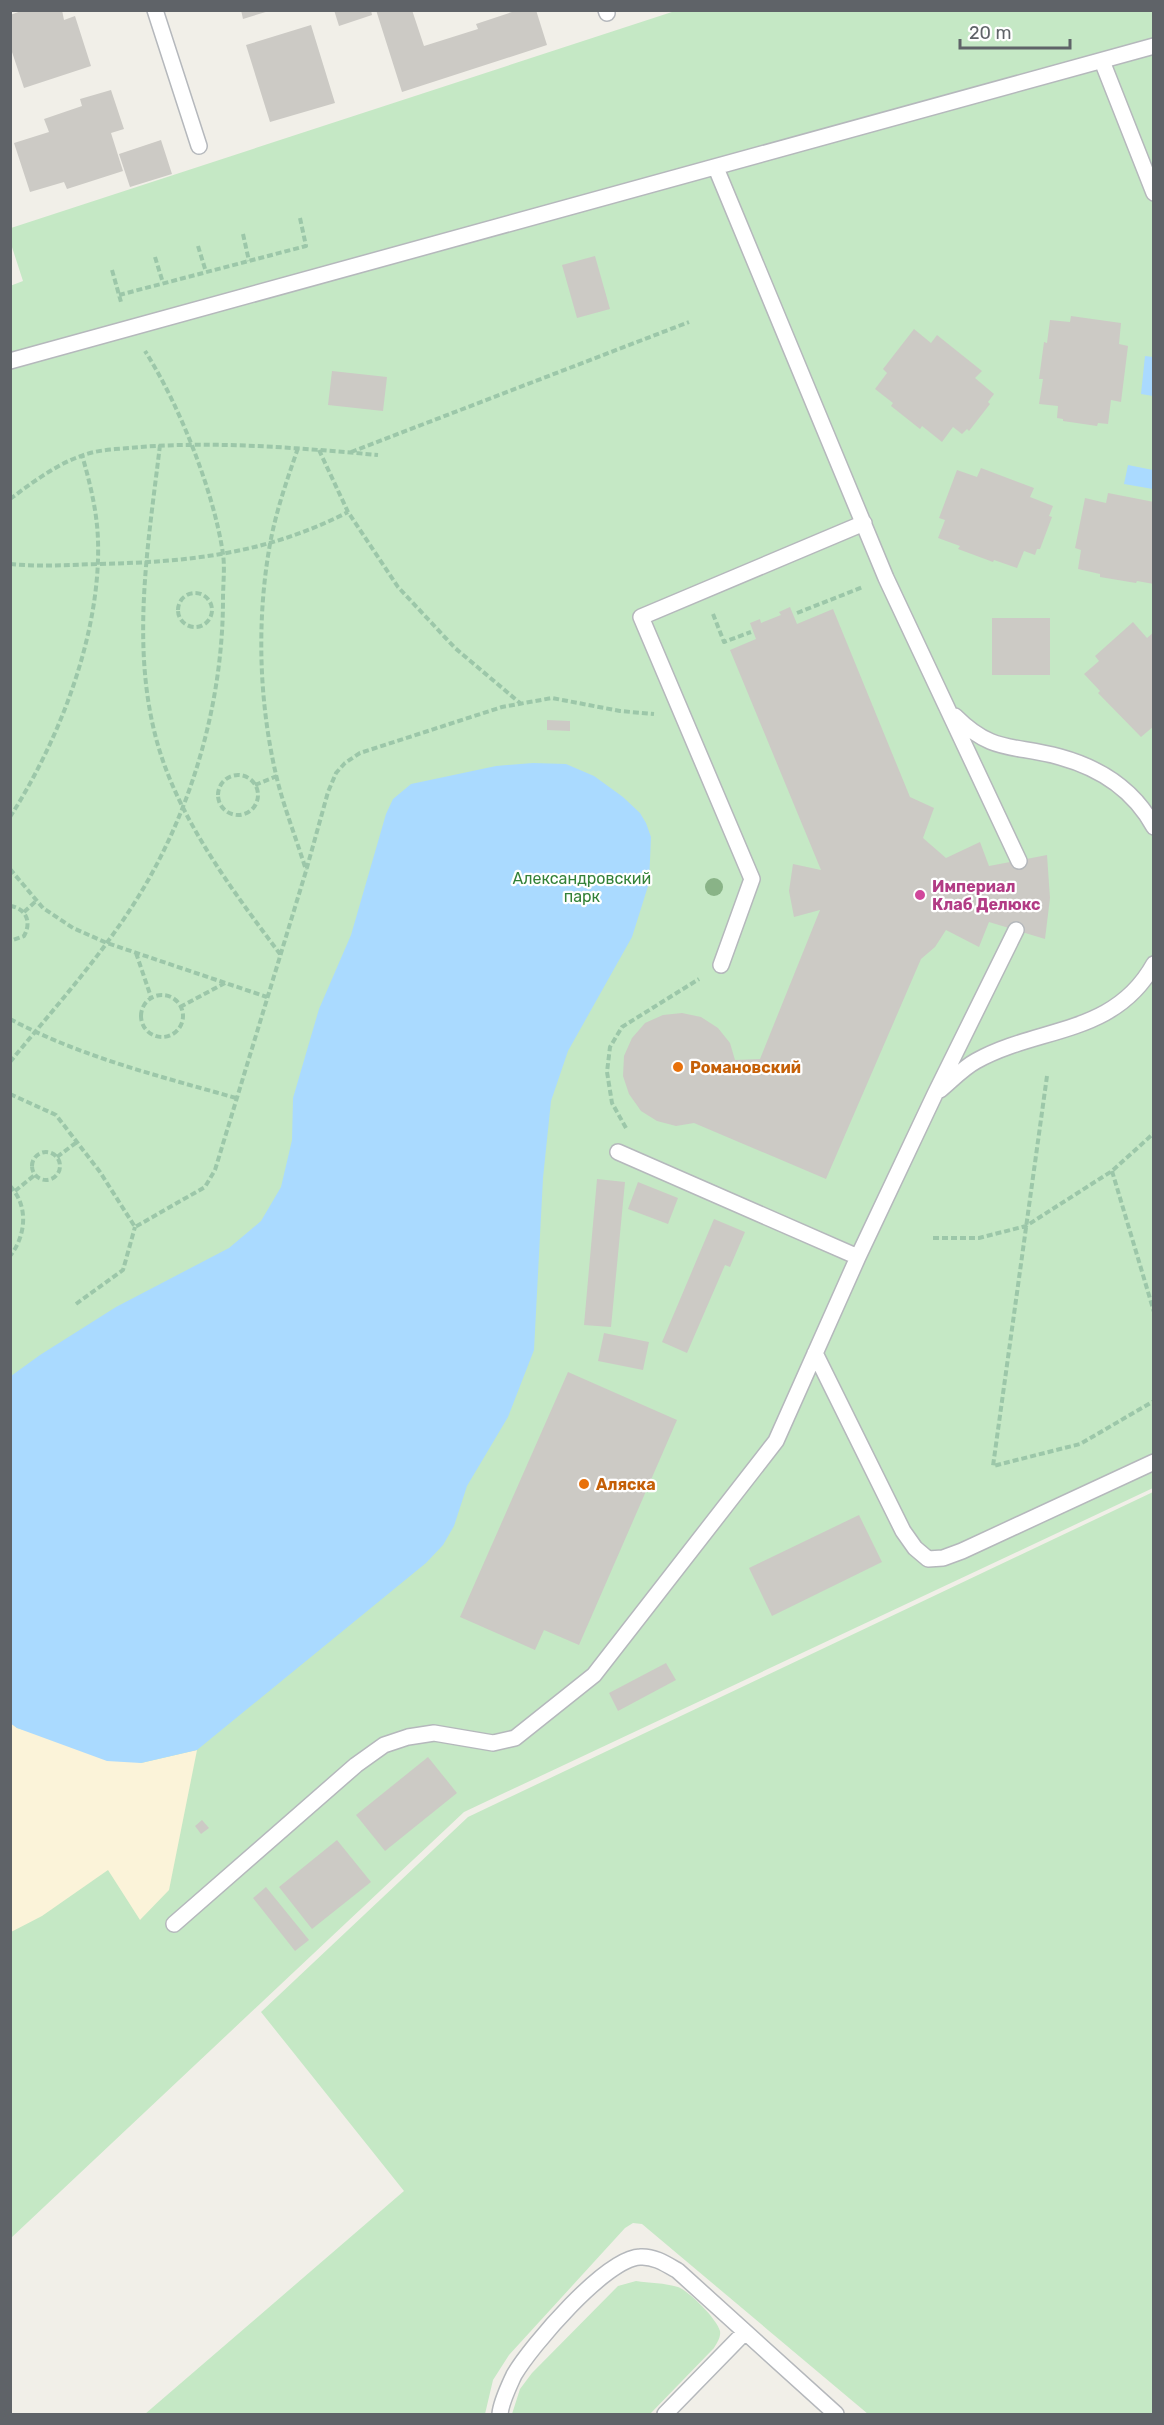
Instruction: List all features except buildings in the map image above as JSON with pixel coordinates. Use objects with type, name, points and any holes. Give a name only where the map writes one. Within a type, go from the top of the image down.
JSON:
[{"type":"lane","points":[[156,10],[199,146]]},
{"type":"lane","points":[[10,361],[1154,46]]},
{"type":"lane","points":[[1102,61],[1154,193]]},
{"type":"lane","points":[[716,168],[886,578],[1019,861]]},
{"type":"lane","points":[[721,965],[752,879],[641,617],[864,523]]},
{"type":"lane","points":[[946,706],[969,730],[990,743],[1060,757],[1099,771],[1123,788],[1145,811],[1154,827]]},
{"type":"lane","points":[[174,1924],[356,1765],[384,1745],[408,1737],[434,1733],[493,1743],[515,1738],[594,1675],[776,1441],[858,1257],[1016,930]]},
{"type":"lane","points":[[935,1094],[975,1061],[1014,1045],[1080,1025],[1107,1012],[1128,998],[1145,979],[1154,964]]},
{"type":"lane","points":[[618,1152],[858,1257]]},
{"type":"lane","points":[[815,1353],[903,1531],[915,1548],[928,1559],[963,1551],[1154,1462]]},
{"type":"lane","points":[[500,2415],[514,2376],[535,2346],[599,2277],[623,2261],[639,2257],[658,2259],[678,2271],[836,2415]]},
{"type":"lane","points":[[665,2415],[745,2332]]},
{"type":"path","points":[[119,295],[306,246],[300,218]]},
{"type":"path","points":[[243,234],[249,261]]},
{"type":"path","points":[[198,246],[206,272]]},
{"type":"path","points":[[155,257],[163,283]]},
{"type":"path","points":[[10,1062],[107,943],[159,860],[182,806],[203,745],[216,687],[223,612],[223,555],[213,512],[191,445],[154,365],[129,329],[112,270]]},
{"type":"path","points":[[351,453],[690,322]]},
{"type":"path","points":[[10,499],[49,471],[82,455],[160,446],[191,445],[298,448],[378,455]]},
{"type":"path","points":[[160,446],[146,563],[144,640],[148,703],[160,753],[182,806],[242,903],[281,955]]},
{"type":"path","points":[[298,448],[283,491],[270,544],[264,599],[262,651],[266,719],[277,776],[306,871]]},
{"type":"path","points":[[319,450],[348,512],[398,587],[455,648],[521,704]]},
{"type":"path","points":[[10,817],[33,778],[66,705],[95,597],[98,542],[96,516],[91,485],[82,455]]},
{"type":"path","points":[[10,564],[42,567],[146,563],[223,555],[270,544],[319,527],[348,512]]},
{"type":"path","points":[[797,613],[886,578]]},
{"type":"path","points":[[703,591],[724,642],[751,632]]},
{"type":"path","points":[[199,593],[208,599],[212,612],[206,624],[190,627],[181,621],[177,610],[179,603],[187,595],[199,593]]},
{"type":"path","points":[[212,612],[223,612]]},
{"type":"path","points":[[76,1304],[123,1270],[135,1227],[205,1187],[215,1170],[328,792],[336,773],[345,763],[360,753],[502,707],[552,698],[633,712]]},
{"type":"path","points":[[242,776],[255,785],[258,793],[255,806],[244,814],[232,814],[219,800],[220,787],[229,777],[242,776]]},
{"type":"path","points":[[255,785],[277,776]]},
{"type":"path","points":[[10,868],[43,908],[73,928],[107,943],[267,997]]},
{"type":"path","points":[[24,912],[36,900]]},
{"type":"path","points":[[10,906],[24,912],[28,919],[27,931],[20,939],[10,941]]},
{"type":"path","points":[[136,953],[151,997]]},
{"type":"path","points":[[612,1103],[607,1072],[610,1047],[622,1027],[721,965]]},
{"type":"path","points":[[180,1006],[225,982]]},
{"type":"path","points":[[167,995],[180,1006],[183,1017],[172,1035],[158,1037],[146,1030],[140,1017],[143,1004],[151,997],[167,995]]},
{"type":"path","points":[[10,1019],[34,1032],[132,1069],[236,1098]]},
{"type":"path","points":[[1047,1076],[993,1466],[1080,1444],[1154,1401]]},
{"type":"path","points":[[10,1094],[56,1116],[100,1172],[135,1227]]},
{"type":"path","points":[[933,1238],[979,1238],[1026,1226],[1112,1171],[1154,1133]]},
{"type":"path","points":[[57,1157],[77,1142]]},
{"type":"path","points":[[45,1152],[57,1157],[60,1166],[56,1175],[48,1179],[39,1178],[33,1162],[37,1155],[45,1152]]},
{"type":"path","points":[[1112,1171],[1154,1312]]},
{"type":"path","points":[[15,1191],[36,1174]]},
{"type":"path","points":[[10,1186],[15,1191],[25,1218],[18,1246],[10,1256]]},
{"type":"green space","name":"Александровский парк","points":[[675,11],[1153,11],[1153,1488],[464,1812],[11,2238],[10,286],[23,281],[11,244],[11,228]]},
{"type":"green space","points":[[1153,1492],[1153,2414],[868,2414],[642,2224],[633,2223],[625,2228],[509,2355],[493,2380],[485,2414],[145,2414],[404,2191],[261,2012],[468,1817]]},
{"type":"green space","points":[[636,2281],[678,2287],[689,2294],[718,2326],[720,2335],[714,2348],[650,2414],[512,2414],[520,2389],[532,2373],[618,2286]]},
{"type":"sand","points":[[11,1723],[17,1728],[141,1763],[197,1750],[169,1890],[140,1920],[108,1870],[42,1916],[11,1932]]},
{"type":"water","points":[[1145,356],[1153,357],[1153,396],[1141,394]]},
{"type":"water","points":[[1128,465],[1153,470],[1153,489],[1124,484]]},
{"type":"water","points":[[533,763],[566,764],[594,776],[623,797],[640,813],[651,837],[649,883],[632,937],[568,1051],[551,1101],[543,1178],[534,1350],[508,1417],[467,1486],[454,1526],[443,1545],[426,1563],[197,1750],[141,1763],[107,1761],[17,1728],[10,1723],[11,1376],[116,1307],[229,1248],[261,1221],[281,1187],[292,1140],[293,1098],[319,1009],[351,935],[386,814],[393,799],[411,784],[496,766]]},
{"type":"place","name":"Империал Клаб Делюкс","points":[[920,895]]},
{"type":"place","name":"Романовский","points":[[678,1067]]},
{"type":"place","name":"Аляска","points":[[584,1484]]}]
